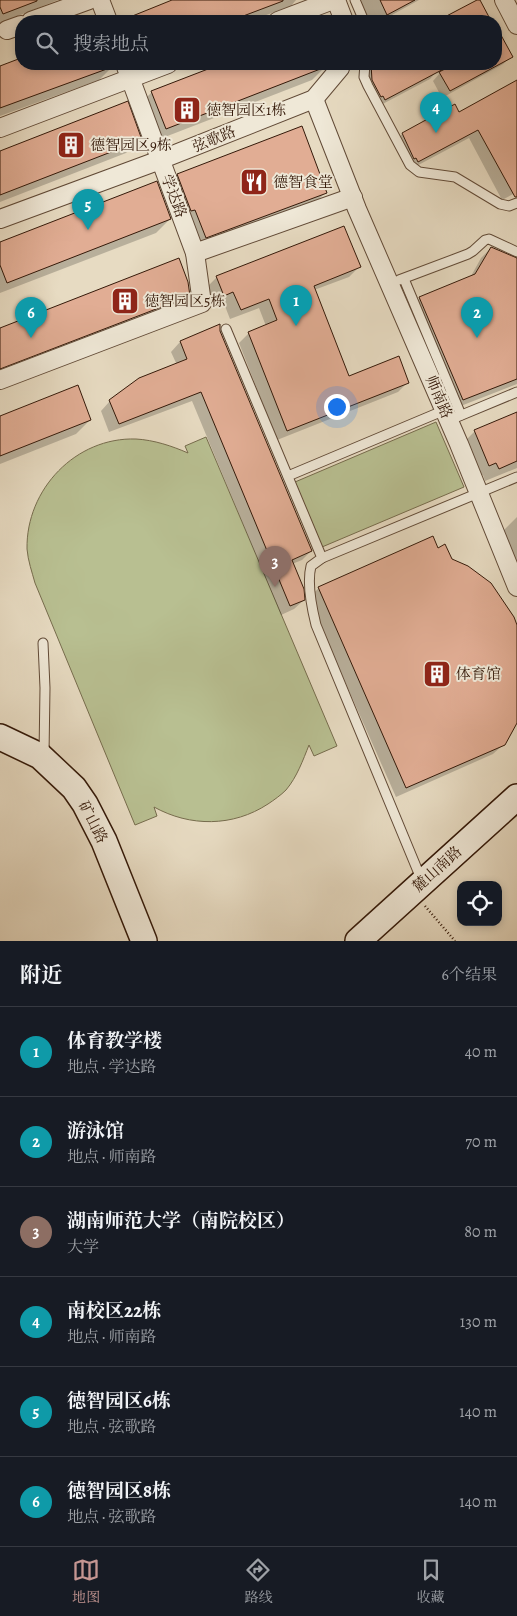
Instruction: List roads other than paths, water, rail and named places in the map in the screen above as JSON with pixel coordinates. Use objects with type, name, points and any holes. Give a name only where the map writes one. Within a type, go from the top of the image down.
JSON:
[{"type":"street","points":[[48,15],[89,0]]},
{"type":"street","points":[[100,0],[106,15]]},
{"type":"street","points":[[294,15],[334,0],[341,15]]},
{"type":"street","points":[[504,0],[517,25]]},
{"type":"street","points":[[314,99],[338,70]]},
{"type":"street","points":[[0,128],[127,71]]},
{"type":"street","name":"学达路","points":[[0,380],[202,303],[195,253],[127,71]]},
{"type":"street","name":"弦歌路","points":[[0,219],[160,160],[314,99]]},
{"type":"street","name":"师南路","points":[[314,99],[355,203],[397,281],[452,415],[479,492],[517,587]]},
{"type":"street","points":[[195,253],[355,203]]},
{"type":"street","name":"矿山路","points":[[0,737],[23,747],[74,788],[85,804],[114,866],[144,941]]},
{"type":"street","name":"矿山路","points":[[0,745],[44,764],[71,797],[96,843],[136,941]]},
{"type":"street","name":"麓山南路","points":[[376,941],[421,890],[517,798]]},
{"type":"street","name":"麓山南路","points":[[358,941],[517,814]]},
{"type":"lane","points":[[355,0],[361,15]]},
{"type":"lane","points":[[365,70],[364,77],[368,86],[410,165],[419,172],[455,177],[500,204],[509,206],[517,203]]},
{"type":"lane","points":[[397,281],[468,254],[484,240],[489,240],[517,252]]},
{"type":"lane","points":[[226,329],[322,558]]},
{"type":"lane","points":[[288,476],[517,392]]},
{"type":"lane","points":[[421,890],[316,625],[313,615],[309,573],[311,566],[322,558],[517,478]]},
{"type":"lane","points":[[43,642],[45,688],[44,764]]},
{"type":"place","name":"徳智园区1栋","points":[[187,110]]},
{"type":"place","name":"南校区22栋","points":[[436,133]]},
{"type":"place","name":"德智园区9栋","points":[[71,145]]},
{"type":"place","name":"德智食堂","points":[[254,182]]},
{"type":"place","name":"徳智园区6栋","points":[[88,230]]},
{"type":"place","name":"徳智园区5栋","points":[[125,301]]},
{"type":"place","name":"体育教学楼","points":[[296,326]]},
{"type":"place","name":"徳智园区8栋","points":[[31,338]]},
{"type":"place","name":"游泳馆","points":[[477,338]]},
{"type":"place","name":"湖南师范大学（南院校区）","points":[[275,587]]},
{"type":"place","name":"体育馆","points":[[437,674]]}]
